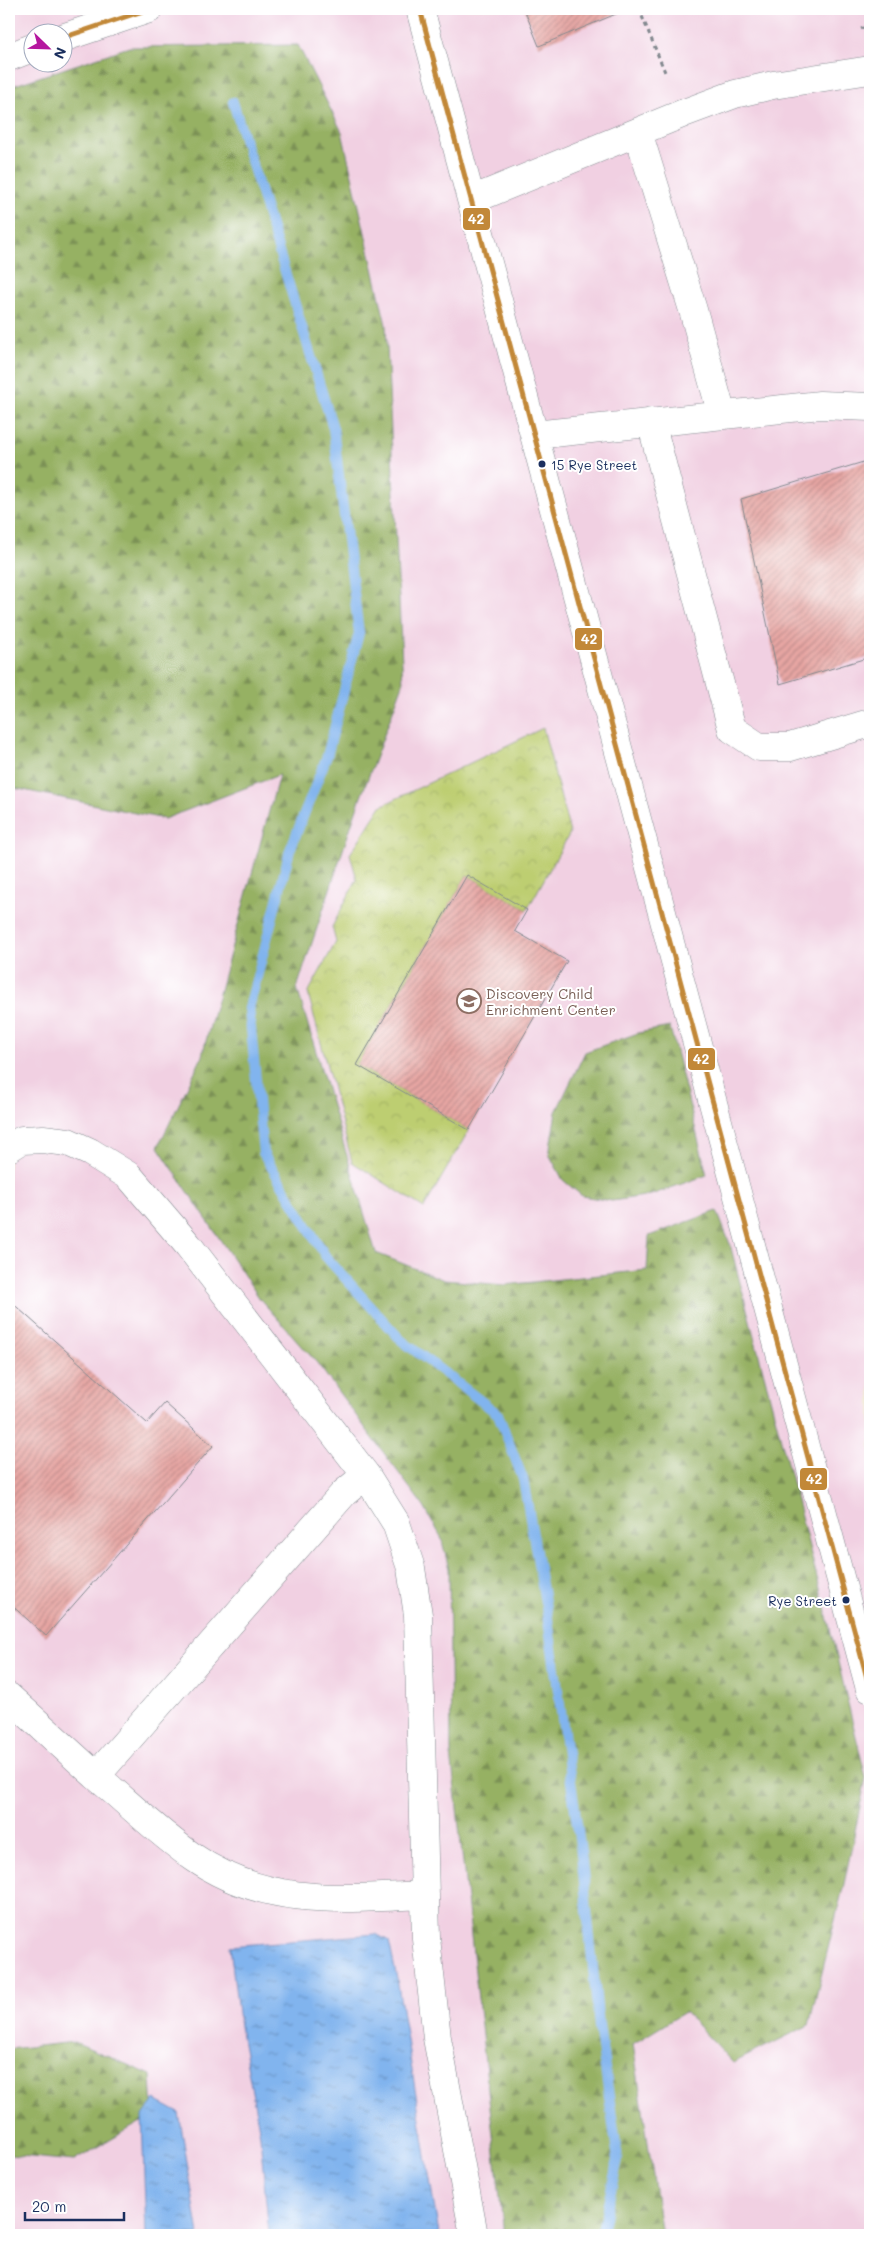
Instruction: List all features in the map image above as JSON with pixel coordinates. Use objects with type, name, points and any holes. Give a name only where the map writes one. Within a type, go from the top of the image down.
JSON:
[{"type":"street","points":[[72,35],[149,9]]},
{"type":"street","points":[[420,9],[870,1689]]},
{"type":"street","points":[[9,57],[22,52]]},
{"type":"street","points":[[472,200],[638,132],[745,92],[773,85],[870,70]]},
{"type":"street","points":[[638,132],[693,310],[722,415]]},
{"type":"street","points":[[534,434],[820,405],[870,407]]},
{"type":"street","points":[[651,422],[732,730],[759,747],[790,747],[870,723]]},
{"type":"street","points":[[9,1148],[22,1140],[44,1139],[68,1142],[90,1152],[129,1176],[188,1245],[366,1475],[396,1523],[412,1568],[418,1615],[426,1938],[438,2038],[474,2235]]},
{"type":"street","points":[[96,1776],[338,1500],[366,1475]]},
{"type":"street","points":[[9,1698],[96,1776],[193,1857],[220,1872],[248,1884],[277,1893],[311,1898],[346,1899],[425,1894]]},
{"type":"path","points":[[639,9],[665,72]]},
{"type":"path","points":[[861,29],[870,25]]},
{"type":"shaded area","points":[[9,9],[870,9],[870,2235],[9,2235]]},
{"type":"green space","points":[[298,45],[342,132],[386,325],[403,684],[358,805],[297,988],[376,1253],[444,1280],[505,1285],[647,1270],[649,1236],[717,1211],[730,1244],[825,1608],[866,1778],[844,1884],[809,2025],[733,2063],[685,2012],[633,2044],[662,2235],[504,2235],[451,1754],[449,1569],[441,1537],[424,1507],[317,1363],[260,1299],[158,1147],[201,1059],[279,775],[164,819],[9,787],[9,87],[54,72],[72,72],[72,66],[129,47]]},
{"type":"green space","points":[[543,728],[570,833],[527,910],[467,875],[357,1065],[469,1130],[424,1208],[352,1162],[308,993],[336,942],[332,927],[357,879],[350,854],[381,806]]},
{"type":"green space","points":[[670,1027],[707,1175],[651,1195],[612,1201],[582,1196],[563,1180],[549,1154],[556,1112],[585,1052],[638,1033]]},
{"type":"green space","points":[[75,2042],[151,2075],[153,2115],[74,2161],[9,2155],[9,2049]]},
{"type":"water","points":[[376,1934],[389,1941],[397,1979],[439,2235],[269,2235],[260,2135],[239,2021],[230,1946]]},
{"type":"water","points":[[155,2100],[179,2113],[199,2235],[146,2235],[142,2117]]},
{"type":"building","points":[[524,9],[628,9],[539,46]]},
{"type":"building","points":[[870,460],[870,657],[780,684],[741,499]]},
{"type":"building","name":"Discovery Child Enrichment Center","points":[[467,875],[527,910],[515,931],[567,961],[469,1130],[357,1065]]},
{"type":"building","points":[[9,1292],[13,1295],[9,1300]]},
{"type":"building","points":[[9,1300],[147,1423],[165,1403],[213,1446],[46,1636],[9,1603]]},
{"type":"waterway","points":[[233,102],[333,428],[359,633],[327,756],[290,850],[249,1008],[263,1153],[326,1257],[401,1340],[498,1414],[523,1479],[547,1613],[581,1852],[599,2026],[618,2159],[601,2235]]},
{"type":"transit line","name":"42","points":[[72,35],[149,9]]},
{"type":"transit line","name":"42","points":[[420,9],[870,1689]]},
{"type":"place","name":"15 Rye Street","points":[[542,464]]},
{"type":"place","name":"Discovery Child Enrichment Center","points":[[469,1001]]},
{"type":"place","name":"Rye Street","points":[[846,1600]]}]
